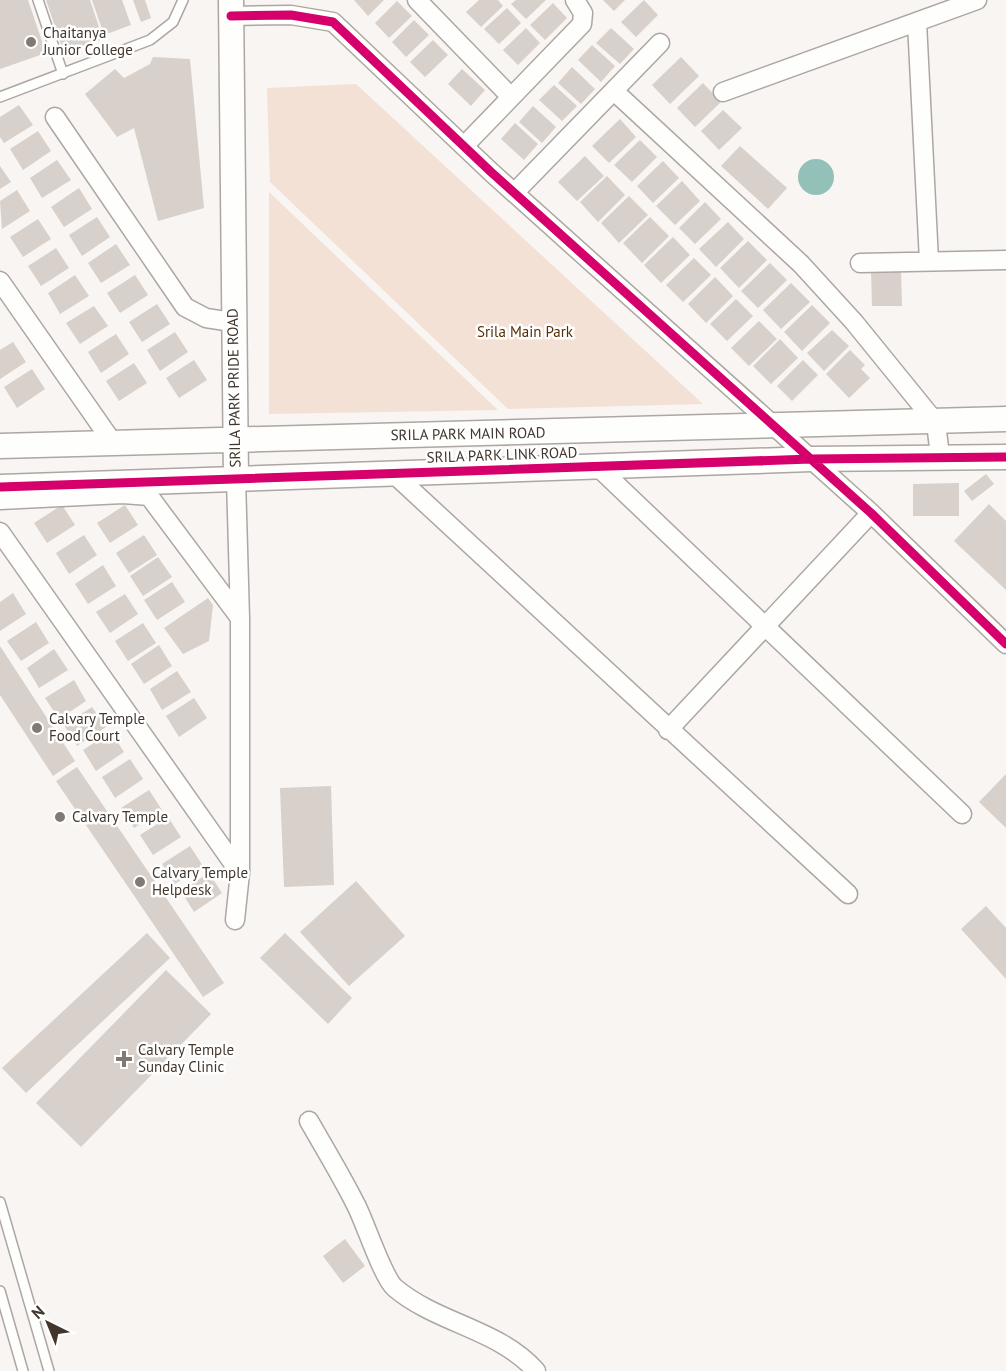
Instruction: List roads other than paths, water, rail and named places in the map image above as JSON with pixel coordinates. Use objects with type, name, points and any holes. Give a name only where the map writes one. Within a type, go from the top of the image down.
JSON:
[{"type":"street","points":[[417,0],[511,97]]},
{"type":"street","points":[[464,146],[582,24],[584,13],[575,0]]},
{"type":"street","points":[[723,92],[977,0]]},
{"type":"street","points":[[231,8],[333,21],[464,146],[871,513],[1006,644]]},
{"type":"street","name":"SRILA PARK PRIDE ROAD","points":[[231,8],[232,322],[240,618],[240,873],[235,920]]},
{"type":"street","points":[[917,22],[929,261]]},
{"type":"street","points":[[515,192],[660,44]]},
{"type":"street","points":[[614,91],[801,264],[854,322],[936,423],[940,456]]},
{"type":"street","points":[[55,117],[185,307],[206,318],[232,322]]},
{"type":"street","points":[[860,263],[1006,260]]},
{"type":"street","points":[[0,281],[112,443]]},
{"type":"street","points":[[936,423],[1006,419]]},
{"type":"street","name":"SRILA PARK MAIN ROAD","points":[[0,446],[936,423]]},
{"type":"street","name":"SRILA PARK LINK ROAD","points":[[0,487],[811,459],[1006,456]]},
{"type":"street","points":[[598,467],[962,814]]},
{"type":"street","points":[[394,474],[668,730],[848,894]]},
{"type":"street","points":[[0,500],[123,494],[149,496],[240,618]]},
{"type":"street","points":[[668,730],[871,513]]},
{"type":"street","points":[[0,532],[240,873]]},
{"type":"street","points":[[309,1121],[356,1205],[392,1286],[427,1311],[490,1337],[526,1360],[536,1371]]},
{"type":"lane","points":[[38,0],[63,74]]},
{"type":"lane","points":[[0,98],[150,40],[173,22],[183,0]]},
{"type":"lane","points":[[0,1202],[49,1371]]},
{"type":"lane","points":[[0,1291],[23,1371]]},
{"type":"water","points":[[816,159],[829,164],[834,177],[829,190],[816,195],[803,190],[798,177],[803,164]]},
{"type":"place","name":"Chaitanya Junior College","points":[[31,42]]},
{"type":"place","name":"Calvary Temple Food Court","points":[[37,728]]},
{"type":"place","name":"Calvary Temple","points":[[60,817]]},
{"type":"place","name":"Calvary Temple Helpdesk","points":[[140,882]]},
{"type":"place","name":"Calvary Temple Sunday Clinic","points":[[124,1059]]},
{"type":"park label","name":"Srila Main Park","points":[[525,332]]}]
